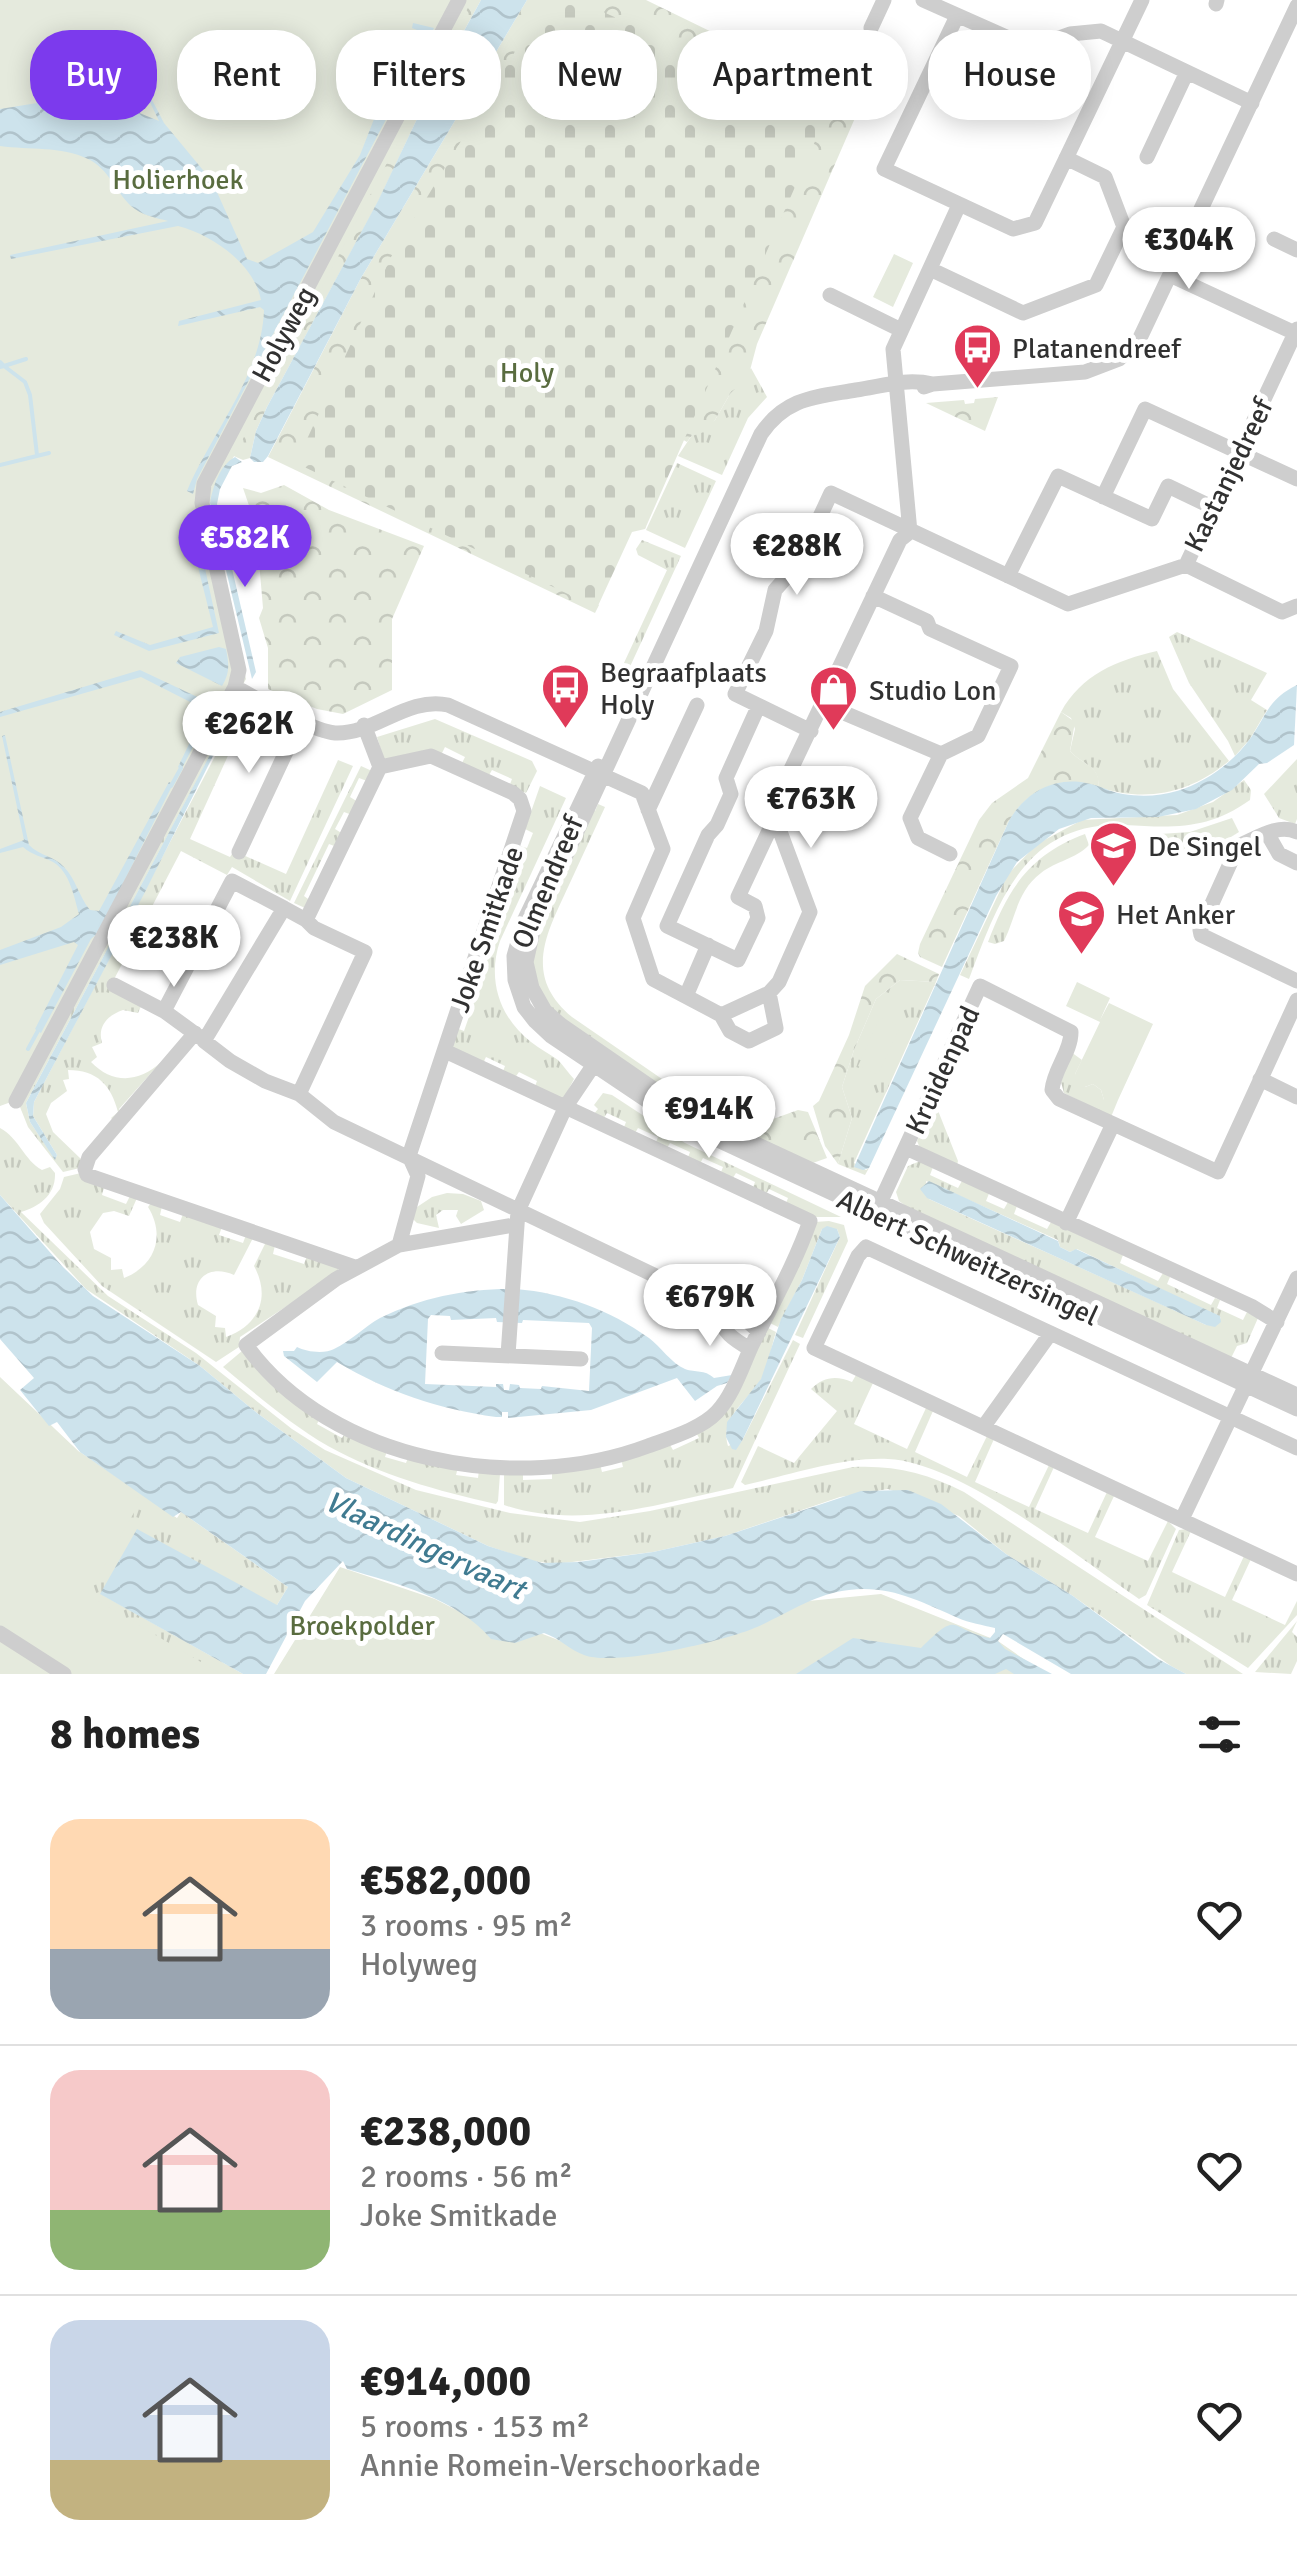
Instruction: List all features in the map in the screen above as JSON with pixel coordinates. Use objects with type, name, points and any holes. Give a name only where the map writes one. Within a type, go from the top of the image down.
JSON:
[{"type":"street","name":"Holyweg","points":[[234,687],[239,670],[202,503],[204,484],[459,0]]},
{"type":"street","points":[[871,28],[884,0]]},
{"type":"street","points":[[923,0],[1031,48],[1087,31],[1101,31],[1252,103]]},
{"type":"street","points":[[957,16],[884,169],[1013,229],[1034,222],[1142,0]]},
{"type":"street","name":"Olmendreef","points":[[597,1059],[545,1010],[532,988],[526,962],[535,922],[600,774],[768,422],[803,398],[1084,372],[1119,359],[1139,340],[1172,276],[1297,6]]},
{"type":"street","points":[[1147,157],[1187,72]]},
{"type":"street","points":[[930,269],[1023,313],[1096,285],[1124,227],[1106,177],[1066,158]]},
{"type":"street","points":[[910,532],[892,348],[959,205]]},
{"type":"street","points":[[1274,239],[1297,250]]},
{"type":"street","points":[[1172,276],[1296,332]]},
{"type":"street","points":[[830,296],[901,330]]},
{"type":"street","name":"Kastanjedreef","points":[[910,532],[1068,604],[1186,564],[1296,332]]},
{"type":"street","points":[[1104,498],[1146,409],[1297,480]]},
{"type":"street","points":[[1008,576],[1058,476],[1152,519],[1168,486],[1214,508]]},
{"type":"street","points":[[811,731],[735,694],[766,630],[775,590],[798,564],[831,493],[910,532]]},
{"type":"street","points":[[722,1015],[769,994],[779,982],[810,912],[774,806],[900,540],[910,532]]},
{"type":"street","points":[[1186,564],[1282,612],[1297,606]]},
{"type":"street","points":[[873,596],[927,621],[930,629],[1011,666],[978,736],[942,754],[910,818],[918,838],[950,854]]},
{"type":"street","points":[[16,1101],[234,687],[301,720],[338,733],[414,707],[438,703],[642,793],[664,849],[632,918],[653,979],[722,1015],[730,1030],[748,1042],[776,1028],[769,994]]},
{"type":"street","points":[[822,704],[942,754]]},
{"type":"street","points":[[648,810],[697,705]]},
{"type":"street","points":[[758,707],[726,778],[732,794],[708,835],[667,926],[738,960],[758,918],[755,906],[738,897],[775,818]]},
{"type":"street","points":[[239,852],[301,720]]},
{"type":"street","points":[[306,920],[380,767],[364,726]]},
{"type":"street","name":"Joke Smitkade","points":[[380,767],[431,756],[512,794],[523,805],[524,819],[408,1156],[418,1176],[398,1245]]},
{"type":"street","points":[[1297,832],[1287,827],[1238,846],[1200,930],[1201,935],[1297,981]]},
{"type":"street","points":[[1272,831],[1279,854],[1297,863]]},
{"type":"street","points":[[164,1011],[232,882],[365,952],[299,1094]]},
{"type":"street","points":[[284,908],[199,1037],[85,1162],[88,1175],[355,1267]]},
{"type":"street","points":[[686,996],[708,946]]},
{"type":"street","points":[[114,985],[164,1011],[230,1062],[299,1094],[334,1122],[408,1156],[516,1218],[683,1289],[718,1313],[731,1338],[750,1349]]},
{"type":"street","name":"Kruidenpad","points":[[878,1207],[980,986],[1066,1026],[1071,1032],[1072,1040],[1054,1078],[1052,1090],[1059,1099],[1218,1172],[1297,1000]]},
{"type":"street","points":[[444,1051],[810,1221],[759,1332],[716,1413],[684,1432],[642,1448],[582,1464],[502,1469],[436,1460],[383,1443],[323,1413],[260,1366],[246,1345],[355,1267],[398,1245],[516,1218]]},
{"type":"street","points":[[508,1355],[516,1218],[566,1106],[597,1059]]},
{"type":"street","name":"Albert Schweitzersingel","points":[[597,1059],[688,1112],[878,1207],[1248,1380],[1297,1409]]},
{"type":"street","points":[[1260,1079],[1297,1097]]},
{"type":"street","points":[[1066,1223],[1113,1124]]},
{"type":"street","name":"Kruidenpad","points":[[906,1148],[1252,1306],[1277,1322]]},
{"type":"street","points":[[1297,1448],[866,1247],[814,1348],[1297,1574]]},
{"type":"street","points":[[1182,1520],[1297,1278]]},
{"type":"street","points":[[718,1313],[728,1311],[742,1316],[759,1332]]},
{"type":"street","points":[[984,1426],[1050,1334]]},
{"type":"street","points":[[442,1353],[581,1360]]},
{"type":"street","name":"Albert Schweitzersingel","points":[[1248,1380],[1297,1395]]},
{"type":"street","points":[[0,1633],[64,1674]]},
{"type":"green space","name":"Holierhoek","points":[[0,0],[472,0],[456,30],[336,30],[336,120],[409,120],[209,504],[246,679],[22,1098],[0,1106]]},
{"type":"green space","points":[[467,0],[481,0],[464,30],[451,30]]},
{"type":"green space","name":"Holy","points":[[527,0],[646,0],[708,30],[677,30],[677,120],[854,120],[757,344],[749,374],[700,434],[692,435],[687,442],[671,433],[365,492],[599,605],[595,613],[268,457],[361,278],[455,120],[501,120],[501,44]]},
{"type":"green space","name":"Holy","points":[[546,0],[577,0],[643,30],[528,30]]},
{"type":"green space","name":"Holy","points":[[657,36],[677,46],[677,120],[824,120],[645,529],[632,532],[597,608],[296,463],[391,257],[474,120],[501,120],[501,75],[521,41],[521,120],[657,120]]},
{"type":"green space","points":[[404,120],[417,120],[378,202],[267,407],[250,458],[243,460],[229,454]]},
{"type":"green space","points":[[894,254],[913,263],[893,307],[873,297]]},
{"type":"green space","points":[[751,368],[767,397],[748,418],[722,475],[678,456],[692,435],[715,420]]},
{"type":"green space","points":[[998,397],[985,431],[926,403],[964,400],[965,404]]},
{"type":"green space","points":[[677,463],[716,481],[685,548],[646,530]]},
{"type":"green space","points":[[284,485],[329,510],[424,546],[392,619],[392,690],[343,714],[317,709],[268,689],[268,648],[259,618],[263,608],[256,526],[243,488],[261,493]]},
{"type":"green space","points":[[642,540],[681,556],[622,684],[609,676],[617,678],[667,570],[638,555],[636,549]]},
{"type":"green space","points":[[1177,632],[1267,673],[1251,700],[1267,710],[1235,756],[1189,683],[1169,637]]},
{"type":"green space","points":[[1157,651],[1173,689],[1229,761],[1199,781],[1167,792],[1134,794],[1098,787],[1094,770],[1070,751],[1075,729],[1071,718],[1061,712],[1079,688],[1102,671]]},
{"type":"green space","points":[[232,707],[247,714],[190,839],[230,857],[234,851],[286,874],[338,760],[353,766],[290,901],[232,867],[227,875],[181,851],[110,987],[142,1004],[138,1013],[123,1010],[113,1015],[102,1026],[102,1043],[92,1047],[97,1057],[91,1062],[117,1077],[144,1074],[161,1062],[113,1120],[118,1112],[107,1087],[95,1076],[68,1070],[69,1079],[63,1080],[67,1091],[51,1103],[46,1114],[53,1132],[81,1159],[80,1168],[63,1172],[28,1127],[20,1107]],"holes":[[[231,716],[235,718],[34,1102],[33,1116],[57,1155],[55,1159],[30,1122],[26,1103]]]},
{"type":"green space","points":[[1061,712],[1075,722],[1070,751],[1094,770],[1098,787],[1085,783],[1058,784],[1025,801],[1008,823],[942,967],[920,957],[920,944],[979,820],[992,803],[1028,778]]},
{"type":"green space","points":[[435,719],[532,761],[537,771],[526,793],[509,787],[512,779],[492,770],[488,777],[461,765],[465,757],[445,747],[441,755],[384,760],[377,737]]},
{"type":"green space","points":[[1297,759],[1295,824],[1279,818],[1264,794]]},
{"type":"green space","points":[[361,766],[372,771],[367,781],[359,778],[350,797],[358,802],[352,815],[344,812],[335,829],[343,834],[337,847],[329,844],[304,896],[311,901],[305,908],[294,903]]},
{"type":"green space","points":[[1244,780],[1251,790],[1250,800],[1220,817],[1190,825],[1091,827],[1063,837],[1039,852],[1005,895],[969,979],[960,975],[1008,874],[1037,844],[1082,820],[1177,815],[1213,802]]},
{"type":"green space","points":[[540,786],[566,798],[500,941],[495,969],[499,996],[511,1021],[531,1042],[558,1060],[574,1079],[560,1099],[534,1089],[537,1081],[519,1072],[514,1079],[502,1074],[505,1066],[486,1057],[482,1065],[452,1048],[456,1028],[464,1031],[471,1011],[464,1007],[471,985],[479,987],[486,967],[478,963],[487,940],[495,942],[502,922],[494,918],[502,896],[510,898],[517,878],[509,875],[519,846],[527,848],[533,833],[525,829]]},
{"type":"green space","points":[[598,804],[605,807],[547,937],[543,969],[547,985],[572,1017],[707,1110],[745,1129],[743,1133],[692,1109],[547,1007],[532,970],[534,937]]},
{"type":"green space","points":[[1232,818],[1239,832],[1226,840],[1208,841],[1185,857],[1160,834],[1190,832]]},
{"type":"green space","points":[[1085,834],[1089,845],[1033,880],[1004,941],[988,942],[1023,876],[1049,852]]},
{"type":"green space","points":[[897,954],[939,974],[936,982],[900,980],[876,999],[842,1087],[852,1118],[838,1164],[825,1146],[813,1106],[819,1101],[849,1035],[865,986]]},
{"type":"green space","points":[[900,980],[936,982],[854,1163],[869,1168],[865,1175],[838,1164],[852,1118],[842,1087],[876,999]]},
{"type":"green space","points":[[1077,982],[1110,998],[1100,1020],[1109,1003],[1153,1024],[1118,1100],[1104,1100],[1101,1090],[1093,1084],[1077,1086],[1075,1074],[1100,1022],[1066,1006]]},
{"type":"green space","points":[[880,1017],[900,1026],[878,1075],[858,1066]]},
{"type":"green space","points":[[1071,1052],[1082,1060],[1075,1074],[1085,1087],[1093,1084],[1101,1090],[1104,1100],[1118,1100],[1111,1117],[1064,1093],[1061,1082]]},
{"type":"green space","points":[[603,1093],[685,1143],[841,1217],[808,1217],[785,1206],[788,1198],[769,1189],[765,1196],[752,1190],[755,1182],[736,1173],[731,1181],[720,1175],[723,1167],[703,1158],[699,1166],[687,1160],[690,1152],[670,1143],[666,1150],[655,1145],[658,1137],[638,1128],[634,1135],[623,1130],[626,1122],[607,1113],[602,1121],[593,1115],[598,1109],[594,1105]]},
{"type":"green space","points":[[935,1103],[957,1165],[920,1148],[917,1141]]},
{"type":"green space","points":[[798,1110],[808,1112],[827,1158],[810,1164],[743,1133],[745,1129]]},
{"type":"green space","points":[[0,1128],[36,1166],[42,1170],[50,1167],[55,1173],[53,1188],[45,1199],[21,1212],[108,1296],[196,1353],[292,1429],[325,1450],[416,1490],[510,1513],[580,1522],[650,1511],[853,1467],[910,1472],[964,1492],[1243,1674],[1186,1674],[1006,1554],[959,1516],[888,1489],[840,1497],[725,1536],[653,1552],[556,1564],[532,1561],[488,1546],[346,1478],[200,1366],[86,1289],[0,1195]]},
{"type":"green space","points":[[920,1161],[933,1167],[930,1175],[958,1188],[963,1179],[990,1191],[986,1201],[1004,1209],[1008,1202],[1017,1206],[1014,1214],[1047,1229],[1051,1222],[1123,1255],[1120,1263],[1158,1281],[1163,1273],[1170,1277],[1167,1284],[1211,1305],[1215,1298],[1220,1300],[1217,1308],[1243,1320],[1247,1312],[1258,1318],[1247,1343],[1237,1346],[1230,1360],[906,1206],[896,1192],[908,1166]],"holes":[[[926,1181],[1058,1240],[1060,1247],[1070,1252],[1077,1249],[1221,1318],[1206,1325],[929,1199]]]},
{"type":"green space","points":[[81,1173],[104,1187],[102,1195],[126,1204],[130,1196],[137,1198],[129,1216],[114,1211],[103,1213],[90,1232],[94,1249],[111,1258],[111,1270],[122,1269],[124,1278],[143,1266],[154,1249],[156,1229],[148,1207],[151,1203],[162,1206],[160,1215],[180,1222],[183,1214],[222,1227],[219,1235],[243,1243],[246,1235],[253,1238],[234,1275],[210,1273],[197,1287],[198,1305],[216,1316],[215,1327],[225,1328],[226,1337],[247,1325],[259,1309],[261,1288],[254,1266],[266,1242],[275,1245],[273,1254],[304,1264],[307,1256],[339,1267],[337,1273],[240,1337],[239,1347],[216,1362],[102,1286],[44,1223],[40,1214],[60,1189],[64,1177]]},
{"type":"green space","points":[[447,1193],[481,1201],[484,1210],[461,1224],[456,1216],[458,1210],[443,1210],[436,1215],[439,1228],[412,1218],[414,1209]]},
{"type":"green space","points":[[815,1222],[844,1225],[848,1241],[803,1338],[795,1335],[840,1237],[837,1229],[822,1229],[778,1327],[770,1323]]},
{"type":"green space","points":[[768,1328],[776,1332],[766,1367],[757,1386],[732,1417],[726,1436],[728,1446],[742,1441],[793,1340],[800,1344],[733,1488],[648,1507],[589,1515],[532,1512],[504,1505],[504,1474],[523,1472],[523,1480],[552,1479],[552,1471],[600,1464],[602,1472],[623,1467],[621,1459],[669,1443],[673,1450],[699,1438],[695,1430],[718,1417]]},
{"type":"green space","points":[[242,1351],[270,1379],[321,1416],[317,1424],[342,1438],[347,1430],[388,1448],[385,1457],[406,1463],[409,1455],[458,1467],[456,1475],[478,1478],[479,1470],[500,1474],[498,1501],[496,1504],[410,1481],[328,1446],[287,1419],[223,1367]]},
{"type":"green space","points":[[856,1375],[873,1383],[854,1424],[907,1449],[926,1408],[933,1411],[915,1452],[967,1477],[987,1436],[994,1439],[975,1482],[1029,1507],[1049,1465],[1054,1467],[1035,1509],[1088,1533],[1107,1492],[1114,1496],[1095,1537],[1148,1561],[1168,1521],[1176,1529],[1146,1595],[1139,1599],[1018,1514],[949,1476],[917,1464],[870,1459],[745,1485],[741,1482],[758,1446],[794,1463],[837,1411],[811,1389],[830,1378],[852,1382]]},
{"type":"green space","name":"Broekpolder","points":[[0,1377],[91,1463],[141,1500],[88,1595],[221,1674],[0,1674]]},
{"type":"green space","points":[[80,1452],[177,1518],[181,1512],[288,1587],[277,1605],[101,1594],[243,1674],[123,1674],[0,1576],[64,1463]]},
{"type":"green space","points":[[1179,1530],[1191,1531],[1172,1572],[1225,1597],[1244,1556],[1251,1559],[1232,1600],[1285,1625],[1297,1601],[1297,1615],[1248,1668],[1147,1605]]},
{"type":"green space","name":"Broekpolder","points":[[340,1567],[435,1599],[487,1626],[535,1631],[599,1656],[808,1601],[881,1594],[998,1641],[1045,1674],[274,1674]]},
{"type":"green space","points":[[1297,1621],[1292,1632],[1297,1637],[1297,1661],[1291,1674],[1255,1672]]},
{"type":"water","points":[[481,0],[527,0],[501,44],[501,30],[464,30]]},
{"type":"water","points":[[413,23],[434,28],[417,30],[412,28]]},
{"type":"water","points":[[30,104],[30,120],[159,121],[157,110],[212,181],[247,259],[258,263],[313,232],[360,155],[374,120],[386,120],[197,479],[193,494],[187,491],[255,357],[264,310],[260,307],[178,326],[179,321],[261,300],[257,287],[230,253],[205,236],[178,226],[11,259],[10,255],[168,221],[135,209],[101,168],[88,159],[56,150],[0,146],[0,109]]},
{"type":"water","points":[[416,120],[455,120],[361,278],[268,456],[263,462],[254,462],[250,458],[256,431],[267,407],[378,201]]},
{"type":"water","points":[[235,457],[242,462],[232,466],[217,504],[256,672],[252,679],[210,503],[218,477]]},
{"type":"water","points":[[193,526],[219,633],[149,651],[114,635],[116,631],[150,645],[213,627],[189,531]]},
{"type":"water","points":[[219,647],[226,649],[228,664],[222,686],[176,663],[180,657]]},
{"type":"water","points":[[140,670],[208,702],[210,714],[181,770],[178,767],[203,715],[202,708],[141,677],[0,717],[0,712]]},
{"type":"water","points":[[1297,685],[1294,745],[1259,764],[1232,790],[1196,809],[1158,817],[1091,818],[1059,829],[1017,862],[996,896],[869,1168],[854,1167],[1008,823],[1022,804],[1040,789],[1062,782],[1086,783],[1137,796],[1188,787],[1229,762],[1275,701]]},
{"type":"water","points":[[233,716],[34,1102],[33,1116],[57,1155],[55,1160],[30,1122],[26,1103]]},
{"type":"water","points":[[5,735],[29,845],[64,867],[90,910],[99,911],[169,782],[173,784],[98,933],[91,939],[41,1033],[35,1029],[78,945],[74,942],[0,965],[0,950],[61,927],[79,914],[59,866],[23,847],[0,853],[0,849],[24,840],[2,736]]},
{"type":"water","points":[[929,1181],[1058,1241],[1060,1247],[1070,1252],[1076,1249],[1220,1316],[1221,1322],[1215,1327],[1206,1325],[927,1198],[920,1189]]},
{"type":"water","name":"Vlaardingervaart","points":[[0,1195],[93,1296],[200,1366],[346,1478],[488,1546],[542,1563],[653,1552],[725,1536],[861,1491],[908,1490],[941,1504],[1006,1554],[1073,1596],[1158,1659],[1186,1674],[1071,1674],[1003,1634],[998,1641],[1005,1649],[1052,1674],[1014,1674],[1006,1669],[995,1674],[796,1674],[853,1638],[921,1648],[949,1625],[990,1638],[995,1632],[995,1628],[962,1620],[905,1596],[864,1589],[825,1595],[721,1639],[670,1651],[599,1658],[579,1653],[544,1633],[515,1643],[491,1639],[444,1603],[347,1569],[343,1561],[305,1601],[266,1674],[243,1674],[100,1594],[137,1529],[277,1605],[288,1587],[181,1512],[173,1517],[80,1452],[57,1422],[49,1426],[20,1390],[34,1378],[0,1339]]},
{"type":"water","points":[[822,1229],[837,1229],[840,1237],[742,1441],[736,1450],[732,1449],[726,1437],[727,1422],[761,1379],[781,1319]]},
{"type":"water","points":[[498,1289],[552,1294],[586,1305],[634,1328],[685,1369],[714,1378],[732,1375],[727,1383],[695,1401],[677,1378],[591,1410],[508,1418],[508,1412],[496,1417],[414,1398],[337,1362],[317,1382],[284,1356],[283,1351],[294,1351],[297,1347],[330,1351],[380,1318],[413,1304],[463,1292]],"holes":[[[431,1315],[450,1316],[451,1320],[589,1323],[589,1391],[520,1388],[510,1384],[509,1390],[504,1390],[503,1384],[425,1384],[428,1319]]]},
{"type":"waterway","points":[[0,362],[4,366],[26,359]]},
{"type":"waterway","points":[[0,367],[25,382],[37,455]]},
{"type":"waterway","points":[[0,465],[49,453]]},
{"type":"waterway","points":[[171,786],[181,768]]},
{"type":"waterway","points":[[28,1049],[40,1027]]},
{"type":"place","name":"Platanendreef","points":[[977,390]]},
{"type":"place","name":"Begraafplaats Holy","points":[[565,730]]},
{"type":"place","name":"Studio Lon","points":[[834,732]]},
{"type":"place","name":"De Singel","points":[[1113,888]]},
{"type":"place","name":"Het Anker","points":[[1081,956]]}]
